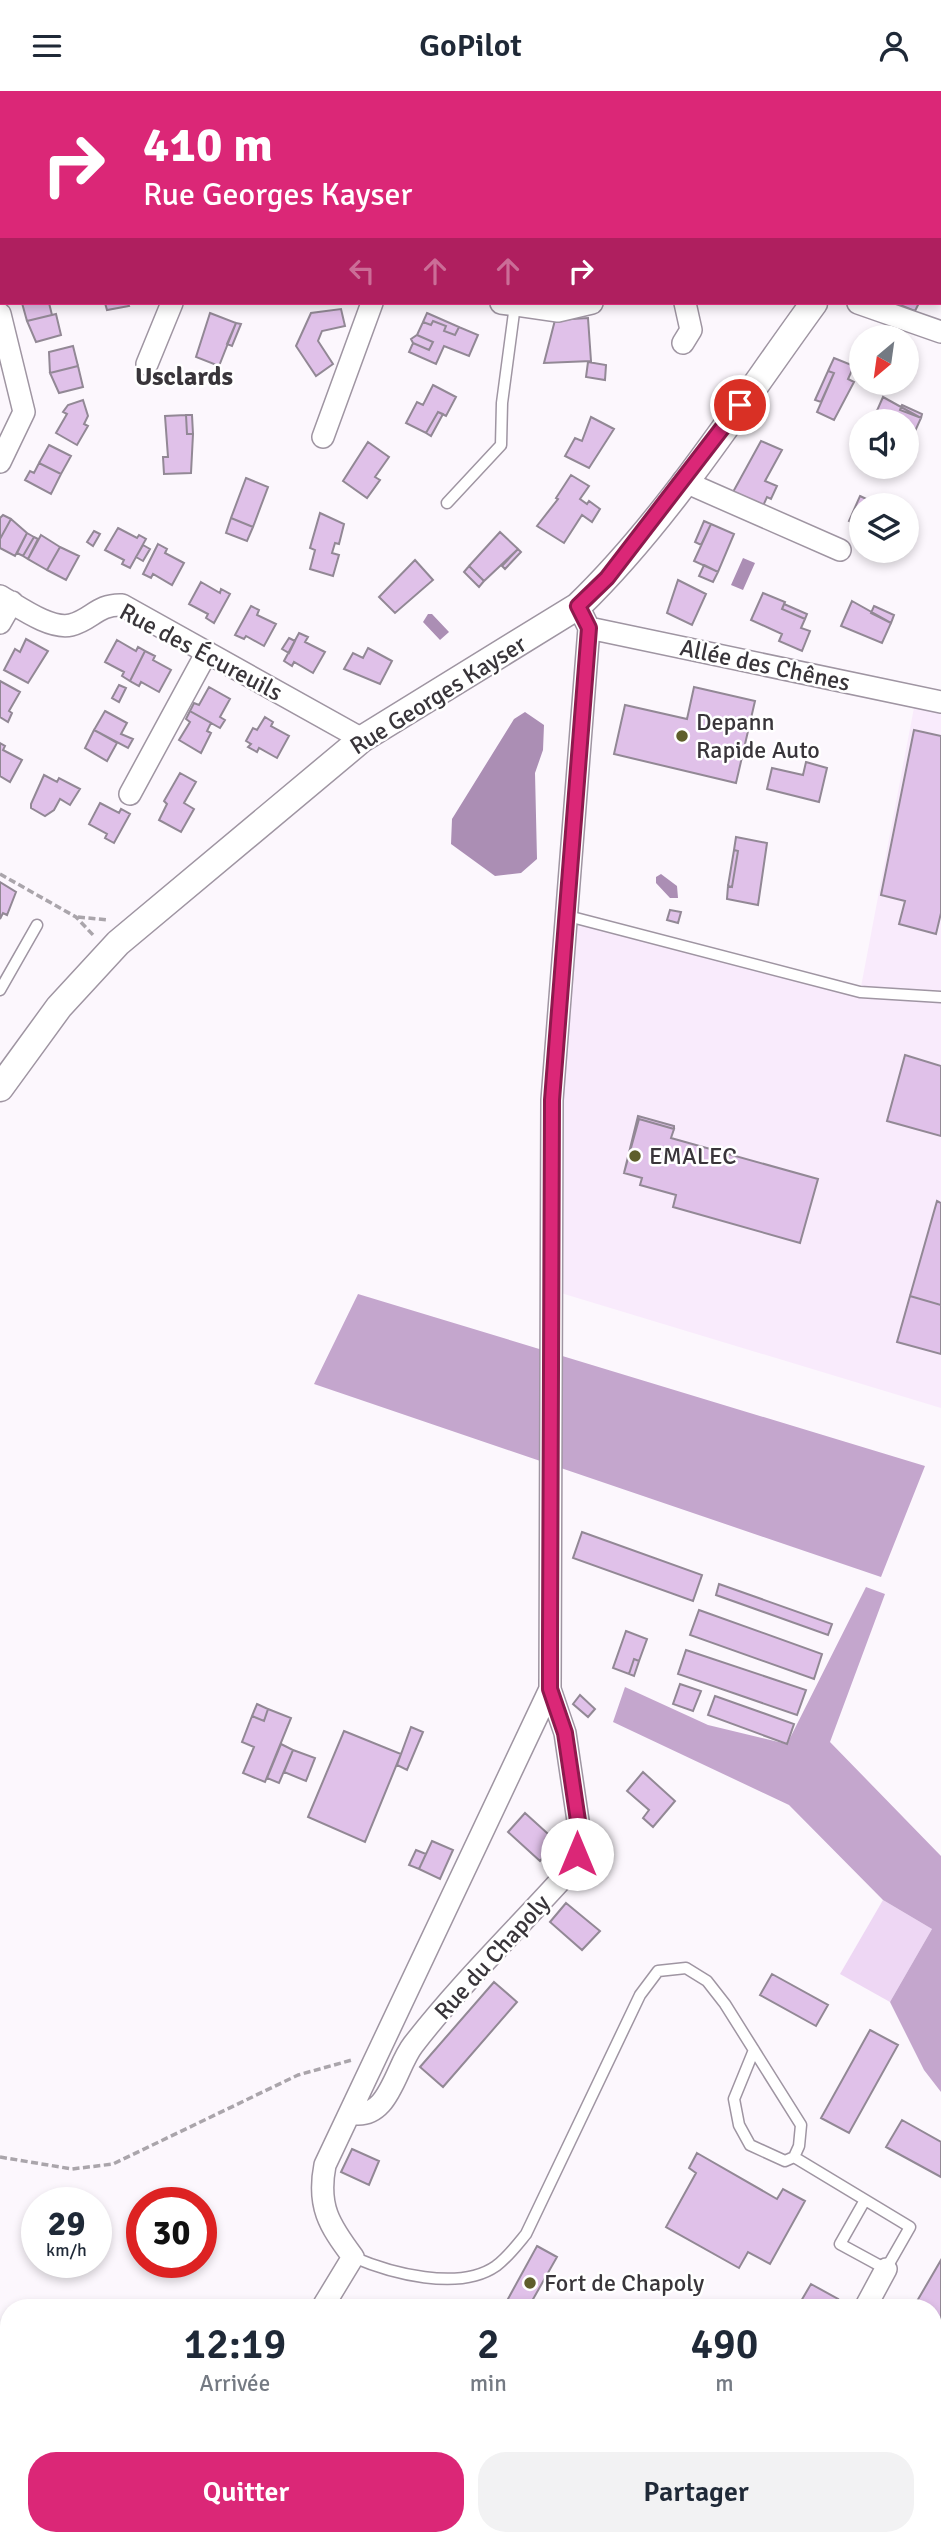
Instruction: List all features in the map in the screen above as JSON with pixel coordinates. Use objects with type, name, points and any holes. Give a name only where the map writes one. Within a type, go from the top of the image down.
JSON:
[{"type":"street","points":[[147,364],[171,305]]},
{"type":"street","points":[[323,437],[371,305]]},
{"type":"street","points":[[515,305],[558,311],[584,305]]},
{"type":"street","points":[[684,343],[691,330],[685,305]]},
{"type":"street","name":"Rue Georges Kayser","points":[[0,1087],[59,1007],[118,943],[362,739],[584,617],[607,578],[683,481],[813,305]]},
{"type":"street","points":[[864,305],[941,332]]},
{"type":"street","points":[[0,314],[24,412],[0,462]]},
{"type":"street","points":[[683,481],[840,550]]},
{"type":"street","points":[[0,623],[6,599]]},
{"type":"street","name":"Rue des Écureuils","points":[[6,599],[53,623],[71,625],[107,605],[122,605],[362,739]]},
{"type":"street","name":"Allée des Chênes","points":[[584,617],[941,702]]},
{"type":"street","name":"Rue du Chapoly","points":[[350,2113],[369,2113],[382,2104],[411,2047],[570,1870],[581,1841],[565,1733],[550,1689],[552,1100],[568,916],[584,617]]},
{"type":"street","points":[[130,794],[207,652]]},
{"type":"street","name":"Rue du Chapoly","points":[[353,2257],[325,2214],[320,2189],[325,2165],[550,1689]]},
{"type":"street","points":[[327,2299],[353,2257]]},
{"type":"street","points":[[870,2299],[886,2269]]},
{"type":"lane","points":[[447,503],[501,445],[508,305]]},
{"type":"lane","points":[[568,916],[860,992],[941,997]]},
{"type":"lane","points":[[0,990],[37,925]]},
{"type":"lane","points":[[353,2257],[381,2269],[444,2280],[494,2267],[513,2251],[526,2234],[640,1995],[658,1971],[686,1968],[707,1981],[754,2050],[801,2125],[799,2146],[794,2157],[785,2161],[750,2145],[739,2125],[734,2099],[754,2050]]},
{"type":"lane","points":[[794,2157],[865,2200],[909,2227],[886,2269],[840,2244],[865,2200]]},
{"type":"path","points":[[0,874],[76,917],[111,920]]},
{"type":"path","points":[[0,2157],[72,2169],[113,2164],[298,2075],[378,2052]]},
{"type":"shaded area","points":[[743,558],[755,563],[743,590],[731,585]]},
{"type":"shaded area","points":[[428,614],[432,614],[449,632],[440,640],[423,622]]},
{"type":"shaded area","points":[[916,697],[941,702],[941,1408],[551,1290],[568,916],[860,992]]},
{"type":"shaded area","points":[[525,712],[544,725],[543,750],[535,773],[537,859],[521,873],[495,876],[451,844],[452,819],[514,719]]},
{"type":"shaded area","points":[[661,874],[677,886],[678,898],[670,898],[656,883],[656,877]]},
{"type":"shaded area","points":[[358,1294],[925,1466],[881,1577],[314,1384]]},
{"type":"shaded area","points":[[866,1587],[885,1594],[830,1742],[941,1856],[941,2092],[924,2070],[890,2002],[932,1929],[883,1900],[789,1805],[613,1722],[625,1687],[708,1725],[787,1744]]},
{"type":"shaded area","points":[[883,1900],[932,1929],[890,2002],[840,1974]]},
{"type":"building","points":[[23,305],[50,305],[52,315],[27,321]]},
{"type":"building","points":[[106,305],[129,306],[107,310]]},
{"type":"building","points":[[900,305],[918,305],[915,311]]},
{"type":"building","points":[[341,309],[345,326],[322,331],[318,341],[333,364],[316,376],[296,346],[311,313]]},
{"type":"building","points":[[210,313],[236,323],[219,366],[196,357]]},
{"type":"building","points":[[427,313],[459,327],[455,335],[444,331],[446,326],[433,321],[431,325],[423,322]]},
{"type":"building","points":[[56,314],[61,335],[36,342],[27,321]]},
{"type":"building","points":[[588,318],[591,361],[544,363],[555,320]]},
{"type":"building","points":[[433,321],[446,326],[444,331],[455,335],[459,327],[478,335],[469,356],[444,346],[436,364],[409,352],[413,343],[429,350],[433,342],[417,335],[423,322],[431,325]]},
{"type":"building","points":[[236,323],[241,324],[232,346],[227,344]]},
{"type":"building","points":[[417,335],[433,342],[429,350],[413,343],[411,339]]},
{"type":"building","points":[[73,346],[78,366],[50,373],[49,352]]},
{"type":"building","points":[[834,358],[849,364],[849,392],[834,420],[817,412],[834,373],[828,371]]},
{"type":"building","points":[[588,362],[606,365],[605,380],[586,377]]},
{"type":"building","points":[[78,366],[83,387],[59,393],[50,373]]},
{"type":"building","points":[[828,371],[834,373],[821,402],[815,400]]},
{"type":"building","points":[[433,385],[456,397],[446,416],[438,412],[426,433],[406,423],[417,402],[423,405]]},
{"type":"building","points":[[883,397],[905,409],[878,409]]},
{"type":"building","points":[[83,400],[88,416],[84,424],[88,426],[77,445],[56,433],[67,414],[63,412],[68,405]]},
{"type":"building","points":[[438,412],[443,414],[431,436],[426,433]]},
{"type":"building","points":[[186,415],[187,434],[193,434],[191,473],[164,474],[163,457],[168,457],[165,416]]},
{"type":"building","points":[[186,415],[192,415],[193,434],[187,434]]},
{"type":"building","points":[[591,417],[614,429],[589,468],[565,456],[575,438],[582,441]]},
{"type":"building","points":[[761,441],[782,450],[765,481],[777,486],[771,499],[767,497],[763,506],[733,492]]},
{"type":"building","points":[[368,442],[389,457],[375,477],[380,480],[367,498],[343,481]]},
{"type":"building","points":[[49,445],[71,456],[61,474],[39,463]]},
{"type":"building","points":[[39,463],[61,474],[51,494],[25,480],[30,471],[34,473]]},
{"type":"building","points":[[571,475],[589,486],[580,499],[587,504],[589,501],[600,509],[592,522],[582,515],[564,543],[537,526],[558,499],[556,498]]},
{"type":"building","points":[[246,478],[268,487],[253,527],[231,518]]},
{"type":"building","points":[[320,513],[344,524],[339,544],[335,543],[332,553],[339,555],[333,576],[310,569],[315,550],[310,548]]},
{"type":"building","points":[[3,515],[11,519],[0,539],[0,518]]},
{"type":"building","points":[[231,518],[253,527],[247,541],[226,533]]},
{"type":"building","points":[[11,519],[27,533],[15,556],[0,548],[0,539]]},
{"type":"building","points":[[704,521],[711,524],[701,545],[695,542]]},
{"type":"building","points":[[711,524],[734,534],[718,572],[694,561]]},
{"type":"building","points":[[118,528],[137,538],[139,535],[146,539],[130,568],[122,564],[124,560],[105,550]]},
{"type":"building","points":[[94,531],[100,534],[93,546],[87,542]]},
{"type":"building","points":[[500,532],[518,549],[484,581],[469,566]]},
{"type":"building","points":[[27,533],[34,537],[23,556],[17,553]]},
{"type":"building","points":[[41,535],[60,547],[47,570],[28,559]]},
{"type":"building","points":[[34,537],[38,539],[28,559],[23,556]]},
{"type":"building","points":[[158,544],[167,549],[165,553],[184,563],[172,585],[153,574],[151,578],[143,574]]},
{"type":"building","points":[[143,545],[150,549],[143,561],[136,557]]},
{"type":"building","points":[[60,547],[79,556],[66,580],[47,570]]},
{"type":"building","points":[[518,549],[521,552],[505,569],[502,566]]},
{"type":"building","points":[[415,560],[433,580],[395,613],[379,597]]},
{"type":"building","points":[[704,565],[718,572],[713,582],[699,576]]},
{"type":"building","points":[[469,566],[484,581],[479,587],[464,572]]},
{"type":"building","points":[[678,580],[706,594],[692,625],[667,613]]},
{"type":"building","points":[[201,582],[220,593],[221,589],[230,594],[214,623],[206,618],[208,614],[189,604]]},
{"type":"building","points":[[763,593],[785,602],[782,609],[805,619],[801,628],[810,631],[802,651],[779,641],[782,634],[751,620]]},
{"type":"building","points":[[852,601],[891,623],[882,643],[841,626]]},
{"type":"building","points":[[784,604],[807,614],[805,619],[782,609]]},
{"type":"building","points":[[251,606],[259,610],[257,615],[276,624],[264,646],[246,636],[244,639],[235,635]]},
{"type":"building","points":[[874,606],[894,615],[891,623],[871,613]]},
{"type":"building","points":[[299,633],[308,637],[305,642],[325,652],[313,673],[294,662],[292,666],[284,661]]},
{"type":"building","points":[[289,638],[295,641],[289,653],[282,649]]},
{"type":"building","points":[[26,639],[48,651],[28,683],[4,670],[15,649],[20,652]]},
{"type":"building","points":[[117,640],[136,651],[138,647],[145,651],[130,681],[122,676],[124,672],[105,662]]},
{"type":"building","points":[[368,648],[392,661],[380,684],[344,669],[353,653],[363,658]]},
{"type":"building","points":[[145,651],[155,656],[153,660],[171,670],[159,692],[141,682],[139,686],[130,681]]},
{"type":"building","points":[[0,681],[20,692],[9,711],[12,713],[8,722],[0,717]]},
{"type":"building","points":[[119,685],[126,688],[119,702],[112,698]]},
{"type":"building","points":[[209,687],[230,699],[220,717],[225,720],[220,728],[190,711],[194,703],[199,705]]},
{"type":"building","name":"Depann Rapide Auto","points":[[694,687],[755,701],[736,783],[614,754],[625,705],[687,719]]},
{"type":"building","points":[[105,711],[127,723],[121,734],[133,739],[128,748],[94,730]]},
{"type":"building","points":[[190,711],[211,723],[207,731],[211,733],[201,753],[179,740],[190,722],[186,719]]},
{"type":"building","points":[[265,717],[273,722],[271,726],[289,736],[277,758],[259,748],[257,752],[248,747],[251,744],[246,741],[253,728],[257,730]]},
{"type":"building","points":[[94,730],[117,743],[107,761],[85,748]]},
{"type":"building","points":[[914,730],[941,736],[941,913],[936,934],[899,924],[905,901],[881,895]]},
{"type":"building","points":[[0,743],[5,746],[3,750],[22,760],[10,782],[0,776]]},
{"type":"building","points":[[806,762],[827,768],[819,802],[767,789],[772,768],[803,775]]},
{"type":"building","points":[[180,773],[196,782],[184,803],[194,809],[181,832],[159,820],[167,804],[164,801]]},
{"type":"building","points":[[44,775],[57,782],[59,778],[80,789],[70,805],[60,799],[54,810],[45,816],[31,808]]},
{"type":"building","points":[[100,803],[119,813],[121,809],[130,814],[114,843],[105,838],[107,834],[89,824]]},
{"type":"building","points":[[736,837],[767,843],[758,905],[727,899],[728,886],[732,887],[738,851],[734,850]]},
{"type":"building","points":[[734,850],[738,851],[732,887],[728,886]]},
{"type":"building","points":[[0,882],[16,892],[7,915],[3,913],[0,919]]},
{"type":"building","points":[[670,910],[681,912],[678,923],[667,920]]},
{"type":"building","points":[[905,1055],[941,1066],[941,1136],[887,1121]]},
{"type":"building","points":[[638,1116],[674,1126],[674,1129],[639,1119],[624,1173]]},
{"type":"building","points":[[639,1119],[674,1129],[671,1138],[818,1179],[800,1243],[673,1207],[676,1195],[640,1185],[642,1178],[624,1173]]},
{"type":"building","points":[[937,1201],[941,1203],[941,1305],[910,1296]]},
{"type":"building","points":[[910,1296],[941,1305],[941,1354],[897,1342]]},
{"type":"building","points":[[582,1532],[702,1575],[693,1601],[573,1558]]},
{"type":"building","points":[[719,1584],[832,1624],[828,1635],[716,1595]]},
{"type":"building","points":[[699,1610],[822,1654],[814,1679],[690,1635]]},
{"type":"building","points":[[626,1631],[647,1639],[639,1661],[634,1659],[629,1674],[613,1668]]},
{"type":"building","points":[[686,1650],[806,1690],[797,1715],[678,1674]]},
{"type":"building","points":[[634,1659],[639,1661],[634,1676],[629,1674]]},
{"type":"building","points":[[680,1684],[701,1691],[693,1711],[673,1704]]},
{"type":"building","points":[[580,1695],[595,1709],[588,1717],[573,1704]]},
{"type":"building","points":[[715,1696],[794,1724],[787,1744],[708,1715]]},
{"type":"building","points":[[257,1704],[268,1709],[264,1721],[252,1716]]},
{"type":"building","points":[[268,1709],[291,1718],[265,1782],[243,1773],[254,1747],[242,1742],[252,1716],[264,1721]]},
{"type":"building","points":[[411,1727],[423,1732],[407,1770],[397,1765]]},
{"type":"building","points":[[344,1731],[401,1754],[365,1842],[308,1817]]},
{"type":"building","points":[[281,1744],[293,1750],[279,1783],[267,1778]]},
{"type":"building","points":[[293,1750],[315,1758],[306,1781],[284,1772]]},
{"type":"building","points":[[643,1772],[675,1801],[653,1827],[643,1818],[649,1810],[627,1791]]},
{"type":"building","points":[[525,1813],[557,1842],[540,1861],[508,1832]]},
{"type":"building","points":[[432,1841],[453,1850],[440,1879],[419,1869]]},
{"type":"building","points":[[416,1850],[426,1854],[419,1869],[409,1865]]},
{"type":"building","points":[[566,1903],[600,1931],[582,1950],[550,1922]]},
{"type":"building","points":[[772,1974],[828,2005],[816,2026],[760,1995]]},
{"type":"building","points":[[494,1982],[517,2002],[443,2087],[420,2067]]},
{"type":"building","points":[[870,2030],[898,2045],[849,2133],[821,2118]]},
{"type":"building","points":[[902,2120],[941,2142],[941,2177],[886,2147]]},
{"type":"building","points":[[352,2149],[379,2161],[369,2185],[341,2172]]},
{"type":"building","points":[[697,2153],[777,2199],[783,2189],[805,2201],[770,2264],[748,2252],[739,2268],[666,2227],[696,2173],[689,2168]]},
{"type":"building","name":"Fort de Chapoly","points":[[537,2246],[557,2257],[533,2299],[508,2299]]},
{"type":"building","points":[[941,2260],[941,2299],[918,2299]]},
{"type":"building","points":[[811,2284],[838,2299],[802,2299]]},
{"type":"place","name":"Depann Rapide Auto","points":[[682,736]]},
{"type":"place","name":"EMALEC","points":[[635,1156]]},
{"type":"place","name":"Fort de Chapoly","points":[[530,2283]]},
{"type":"district","name":"Usclards","points":[[184,376]]},
{"type":"route","points":[[577,1854],[581,1841],[565,1733],[550,1689],[550,1638],[552,1100],[589,628],[578,606],[607,578],[740,405]]}]
